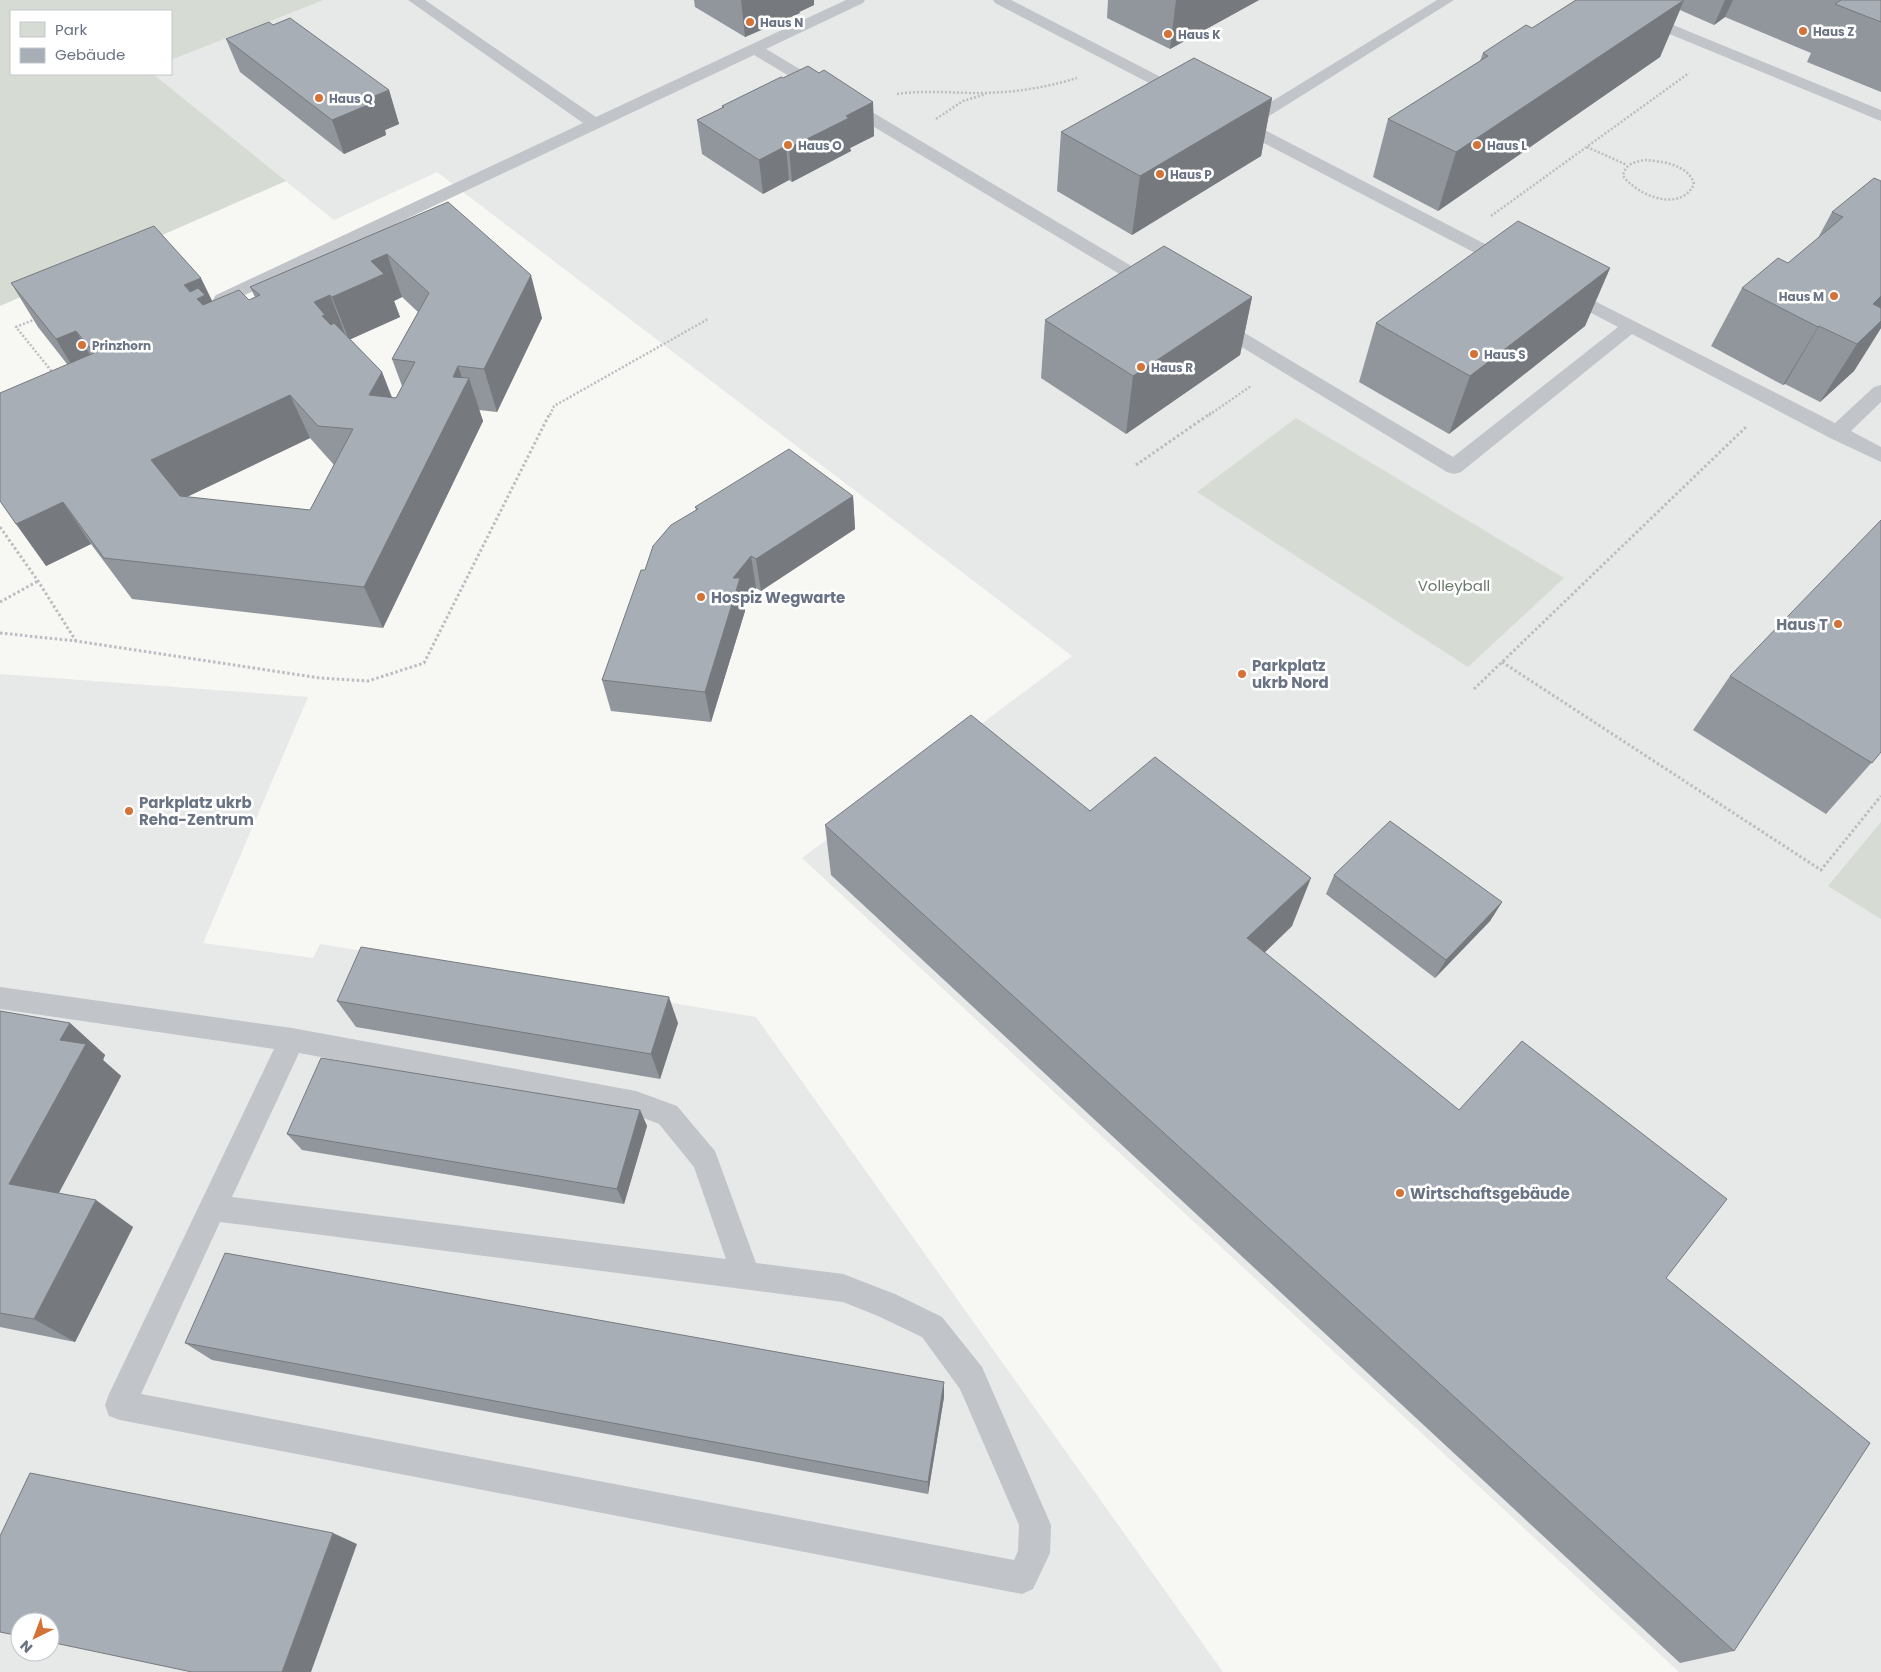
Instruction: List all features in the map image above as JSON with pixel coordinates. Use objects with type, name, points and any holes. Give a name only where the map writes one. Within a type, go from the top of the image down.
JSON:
[{"type":"lane","points":[[415,0],[594,123]]},
{"type":"lane","points":[[1000,0],[1199,103]]},
{"type":"lane","points":[[1243,126],[1447,0]]},
{"type":"lane","points":[[1600,0],[1881,116]]},
{"type":"lane","points":[[222,299],[754,48],[846,2]]},
{"type":"lane","points":[[754,48],[1171,297]]},
{"type":"lane","points":[[1226,117],[1520,269]]},
{"type":"lane","points":[[1554,286],[1881,455]]},
{"type":"lane","points":[[1196,312],[1454,467],[1630,326]]},
{"type":"lane","points":[[1837,433],[1881,390]]},
{"type":"lane","points":[[0,998],[292,1040],[636,1103],[668,1116],[704,1160],[746,1276]]},
{"type":"lane","points":[[213,1208],[843,1288],[885,1304],[932,1327],[971,1378],[1035,1525],[1034,1553],[1022,1578],[120,1405],[292,1040]]},
{"type":"path","points":[[1460,238],[1720,50]]},
{"type":"path","points":[[848,103],[916,90],[990,92],[1064,82],[1119,62]]},
{"type":"path","points":[[914,143],[926,126],[942,114],[963,101],[990,92]]},
{"type":"path","points":[[1586,147],[1627,165],[1645,160],[1668,162],[1687,173],[1692,179],[1693,186],[1684,196],[1675,198],[1664,199],[1647,195],[1632,188],[1626,182],[1623,170],[1627,165]]},
{"type":"path","points":[[44,316],[16,327],[54,372],[45,376]]},
{"type":"path","points":[[0,633],[76,641],[320,678],[368,681],[424,663],[554,406],[708,319]]},
{"type":"path","points":[[1136,465],[1282,364]]},
{"type":"path","points":[[1474,689],[1774,400]]},
{"type":"path","points":[[0,527],[38,581],[76,641]]},
{"type":"path","points":[[0,602],[38,581]]},
{"type":"path","points":[[1502,662],[1821,870],[1881,796]]},
{"type":"shaded area","points":[[324,0],[1881,0],[1881,1672],[1679,1672],[802,858],[1072,656],[437,172],[334,220],[154,75],[172,75],[172,60]]},
{"type":"shaded area","points":[[0,674],[308,697],[203,943],[313,958],[320,944],[756,1017],[1223,1672],[0,1672]]},
{"type":"green space","points":[[0,0],[324,0],[172,60],[172,10],[10,10],[10,75],[154,75],[286,181],[0,306]]},
{"type":"green space","name":"Volleyball","points":[[1296,418],[1564,578],[1468,667],[1197,492]]},
{"type":"green space","points":[[1881,822],[1881,919],[1828,886]]},
{"type":"building","points":[[1576,0],[1684,0],[1456,152],[1388,119],[1488,56],[1483,53],[1526,25],[1532,28]]},
{"type":"building","points":[[1841,0],[1881,0],[1881,22],[1835,4]]},
{"type":"building","points":[[290,18],[389,90],[370,98],[375,102],[332,120],[226,39],[269,22],[273,25]]},
{"type":"building","points":[[1194,58],[1272,98],[1140,176],[1061,132]]},
{"type":"building","points":[[808,66],[819,73],[824,70],[873,102],[846,116],[849,118],[789,148],[786,146],[759,160],[697,120],[781,77],[783,78]]},
{"type":"building","points":[[1874,178],[1881,181],[1881,296],[1873,304],[1881,308],[1881,321],[1857,344],[1818,327],[1742,288],[1778,258],[1788,263],[1843,217],[1832,212]]},
{"type":"building","points":[[448,202],[531,275],[484,369],[458,366],[453,377],[469,378],[364,587],[104,558],[63,502],[16,524],[0,501],[0,393],[94,353],[76,331],[56,339],[11,283],[154,226],[201,278],[184,285],[190,292],[198,288],[205,295],[197,299],[203,305],[239,290],[249,300],[260,295],[250,287]],"holes":[[[387,254],[429,293],[392,359],[415,362],[396,398],[369,395],[382,372],[334,323],[331,325],[322,316],[325,315],[314,302],[330,295],[332,297],[384,274],[371,261]],[[290,395],[318,426],[353,429],[310,510],[180,496],[151,460]]]},
{"type":"building","points":[[1518,221],[1610,268],[1470,376],[1376,323]]},
{"type":"building","points":[[1164,246],[1252,297],[1133,376],[1045,320]]},
{"type":"building","name":"Hospiz Wegwarte","points":[[789,449],[853,496],[756,559],[751,556],[733,578],[740,578],[705,692],[602,680],[641,570],[645,570],[653,546],[671,525],[698,509],[695,507]]},
{"type":"building","name":"Haus T","points":[[1881,520],[1881,752],[1872,763],[1730,676]]},
{"type":"building","name":"Wirtschaftsgebäude","points":[[971,715],[1090,811],[1155,757],[1311,878],[1247,938],[1459,1110],[1522,1041],[1727,1199],[1666,1278],[1870,1443],[1734,1651],[825,825]]},
{"type":"building","points":[[1390,821],[1502,902],[1446,960],[1334,875]]},
{"type":"building","points":[[361,947],[669,997],[651,1054],[337,1001]]},
{"type":"building","points":[[0,1011],[70,1023],[60,1040],[86,1044],[9,1184],[96,1200],[34,1319],[0,1313]]},
{"type":"building","points":[[321,1058],[640,1110],[617,1189],[287,1134]]},
{"type":"building","points":[[225,1253],[944,1382],[928,1482],[185,1343]]},
{"type":"building","points":[[30,1473],[333,1533],[282,1672],[192,1672],[60,1644],[60,1612],[10,1612],[10,1634],[0,1632],[0,1536]]},
{"type":"place","name":"Haus N","points":[[750,22]]},
{"type":"place","name":"Haus Z","points":[[1803,31]]},
{"type":"place","name":"Haus K","points":[[1168,34]]},
{"type":"place","name":"Haus Q","points":[[319,98]]},
{"type":"place","name":"Haus O","points":[[788,145]]},
{"type":"place","name":"Haus L","points":[[1477,145]]},
{"type":"place","name":"Haus P","points":[[1160,174]]},
{"type":"place","name":"Haus M","points":[[1834,296]]},
{"type":"place","name":"Prinzhorn","points":[[82,345]]},
{"type":"place","name":"Haus S","points":[[1474,354]]},
{"type":"place","name":"Haus R","points":[[1141,367]]},
{"type":"place","name":"Hospiz Wegwarte","points":[[701,597]]},
{"type":"place","name":"Haus T","points":[[1838,624]]},
{"type":"place","name":"Parkplatz ukrb Nord","points":[[1242,674]]},
{"type":"place","name":"Parkplatz ukrb Reha-Zentrum","points":[[129,811]]},
{"type":"place","name":"Wirtschaftsgebäude","points":[[1400,1193]]}]
